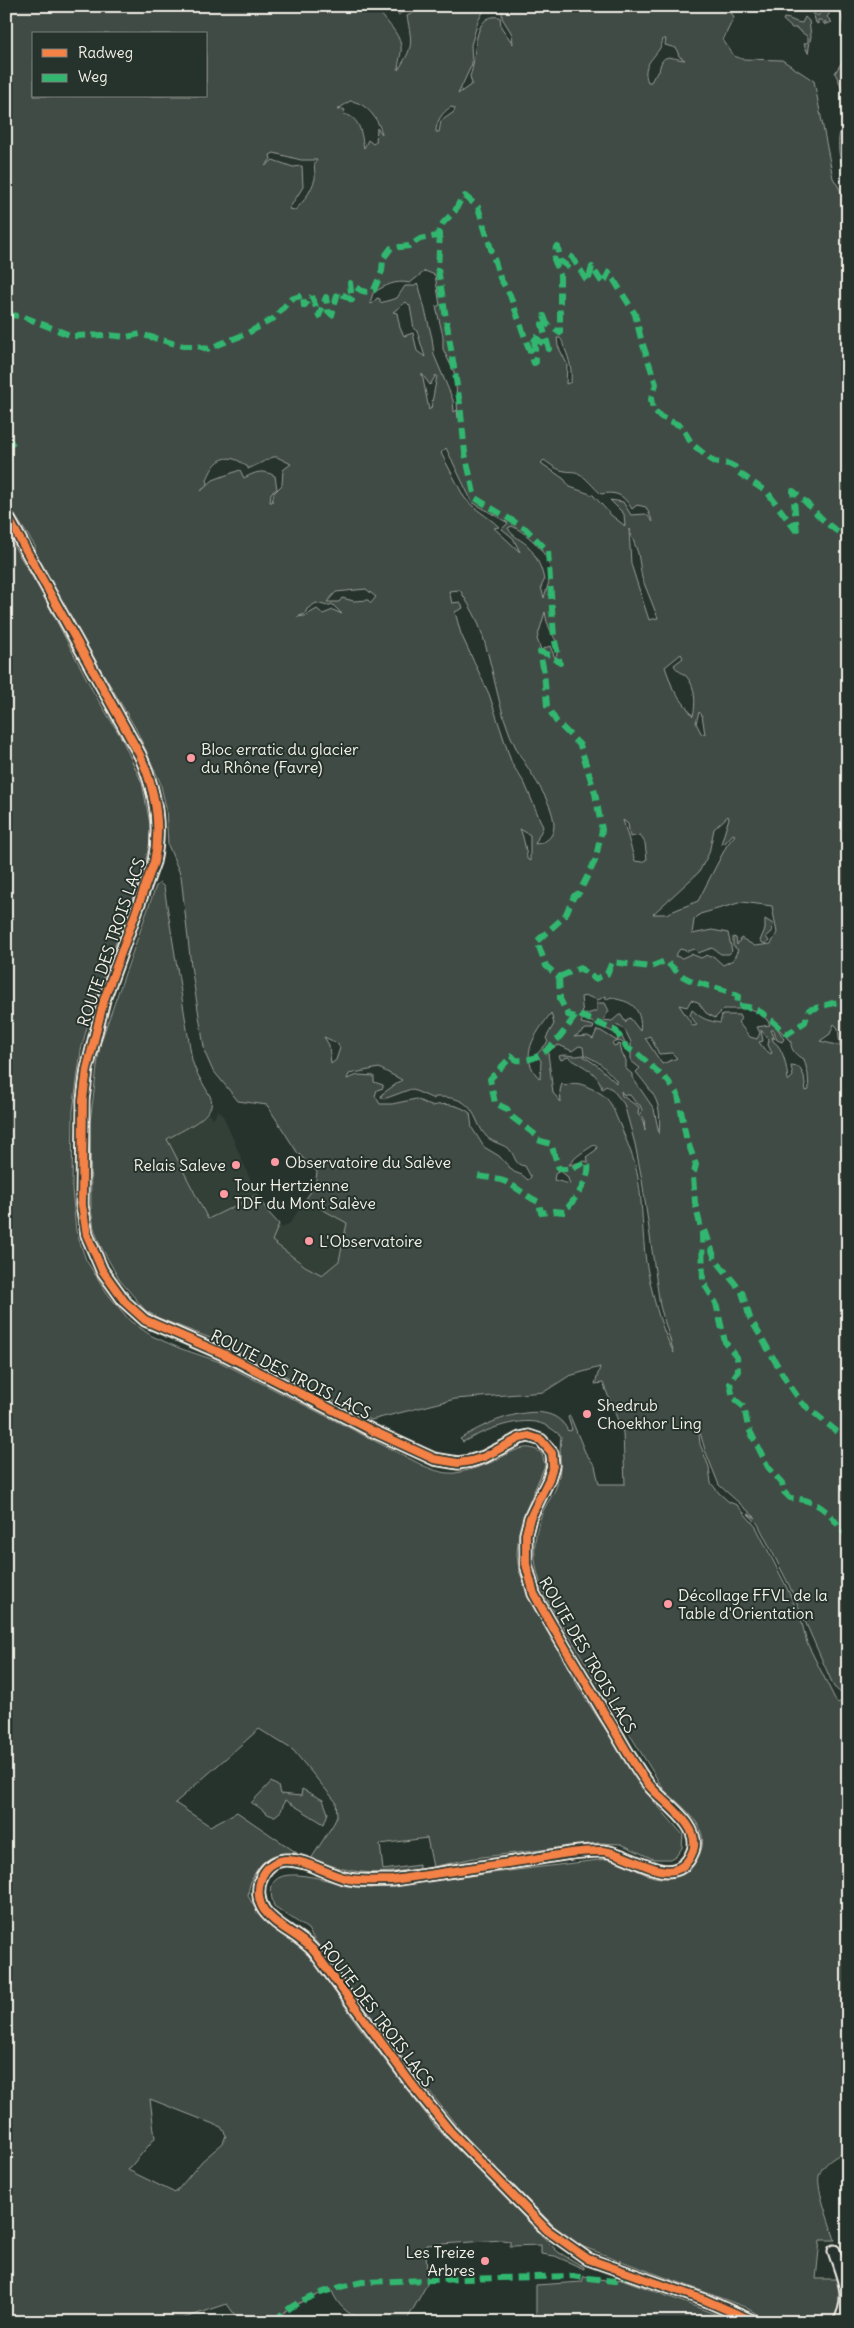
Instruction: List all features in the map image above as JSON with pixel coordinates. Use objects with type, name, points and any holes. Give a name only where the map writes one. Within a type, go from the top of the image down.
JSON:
[{"type":"street","name":"ROUTE DES TROIS LACS","points":[[6,514],[140,755],[151,783],[157,812],[158,840],[154,862],[104,1000],[87,1069],[83,1100],[82,1205],[87,1236],[102,1270],[125,1302],[145,1320],[228,1356],[373,1431],[434,1460],[458,1463],[471,1461],[484,1457],[520,1438],[529,1436],[545,1443],[552,1453],[552,1473],[530,1518],[525,1551],[529,1579],[534,1594],[649,1785],[685,1821],[693,1835],[694,1848],[689,1858],[678,1869],[667,1871],[656,1870],[604,1851],[570,1853],[402,1879],[370,1881],[346,1878],[286,1860],[272,1866],[262,1875],[258,1888],[259,1901],[267,1913],[306,1942],[319,1957],[411,2083],[450,2132],[547,2230],[588,2259],[704,2300],[755,2322]]},
{"type":"street","points":[[834,2251],[847,2292],[847,2304],[839,2322]]},
{"type":"shaded area","points":[[6,6],[376,6],[400,41],[401,49],[398,70],[407,55],[411,39],[407,16],[426,6],[488,6],[478,21],[471,45],[472,64],[458,94],[472,84],[470,76],[477,38],[479,29],[484,22],[490,17],[500,17],[501,27],[513,44],[512,34],[502,18],[502,6],[727,6],[734,17],[723,40],[734,56],[742,59],[782,60],[814,81],[833,178],[848,203],[848,1696],[842,1694],[834,1687],[789,1585],[758,1524],[748,1514],[756,1518],[719,1485],[705,1450],[698,1425],[700,1444],[709,1467],[711,1483],[729,1502],[737,1505],[756,1527],[786,1586],[801,1619],[807,1643],[837,1703],[848,1700],[848,2150],[826,2164],[819,2176],[822,2198],[835,2240],[820,2240],[816,2279],[838,2279],[840,2302],[837,2312],[830,2322],[770,2322],[745,2307],[581,2246],[554,2226],[468,2140],[392,2044],[308,1929],[274,1906],[271,1890],[275,1880],[284,1876],[297,1875],[353,1887],[370,1888],[607,1859],[614,1860],[654,1877],[670,1878],[682,1874],[692,1865],[700,1853],[703,1843],[697,1823],[664,1790],[544,1593],[535,1558],[536,1534],[544,1509],[557,1485],[561,1436],[545,1425],[525,1421],[503,1425],[463,1442],[460,1439],[485,1425],[501,1419],[533,1412],[547,1414],[560,1420],[568,1431],[572,1430],[568,1417],[570,1416],[585,1452],[595,1466],[599,1484],[625,1484],[623,1433],[603,1383],[595,1384],[600,1367],[569,1376],[544,1392],[455,1399],[371,1420],[218,1341],[158,1318],[145,1310],[119,1279],[100,1245],[94,1228],[91,1209],[90,1122],[100,1044],[156,886],[160,883],[164,887],[192,1060],[212,1103],[209,1110],[197,1122],[167,1139],[208,1219],[257,1195],[268,1212],[279,1224],[272,1241],[305,1266],[322,1275],[339,1261],[347,1223],[305,1200],[315,1186],[317,1172],[297,1152],[267,1105],[238,1101],[212,1069],[205,1053],[191,966],[181,876],[168,845],[166,807],[160,782],[136,729],[81,639],[35,556],[35,546],[6,502]],"holes":[[[663,39],[666,39],[665,45],[676,48],[679,56],[685,60],[665,58],[660,65],[659,72],[656,73],[651,82],[648,82],[646,69],[659,50]],[[350,101],[356,102],[371,113],[378,123],[382,134],[377,128],[376,142],[373,144],[368,140],[364,148],[357,122],[343,114],[345,110],[337,110]],[[451,107],[455,108],[454,112],[441,121],[439,132],[436,132],[440,118]],[[274,153],[301,160],[317,160],[315,179],[304,200],[295,210],[289,209],[303,187],[302,166],[293,167],[273,160],[265,166],[271,159],[270,155]],[[425,271],[435,275],[440,305],[436,307],[443,336],[443,349],[454,372],[458,418],[457,410],[454,412],[453,400],[434,355],[432,338],[419,286],[417,284],[415,286],[405,286],[397,298],[380,303],[380,299],[377,298],[372,304],[370,303],[373,293],[386,286],[405,282],[410,283]],[[406,302],[410,306],[414,329],[417,331],[425,357],[417,351],[413,333],[404,336],[397,313],[393,312]],[[557,338],[560,338],[562,341],[571,369],[571,382],[566,384],[567,364],[558,346]],[[422,374],[430,385],[436,375],[431,408],[429,410]],[[446,448],[472,502],[508,523],[502,529],[513,538],[520,552],[494,528],[499,527],[464,497],[441,453]],[[273,457],[291,464],[283,470],[282,485],[274,493],[272,502],[270,502],[271,493],[277,489],[275,476],[263,472],[244,478],[240,470],[213,480],[201,491],[208,483],[207,480],[211,471],[220,460],[229,458],[248,467],[248,469]],[[544,460],[559,470],[578,473],[601,494],[616,494],[626,501],[632,509],[637,505],[646,507],[653,522],[646,514],[631,515],[623,502],[610,500],[624,514],[625,526],[611,515],[593,495],[570,487],[564,479],[541,463]],[[512,526],[525,534],[538,546],[547,560],[550,568],[550,577],[544,598],[541,587],[544,581],[539,563],[529,547],[508,528]],[[629,529],[638,553],[642,578],[658,618],[649,620],[631,564]],[[366,589],[376,597],[371,603],[368,600],[354,601],[342,598],[339,602],[327,602],[336,592]],[[460,590],[477,620],[510,735],[540,787],[553,816],[553,833],[549,839],[543,842],[535,844],[543,827],[525,784],[512,764],[489,694],[461,634],[455,612],[463,608],[460,602],[452,603],[449,591]],[[316,603],[328,606],[332,604],[342,614],[333,610],[323,614],[317,609],[305,616],[297,617],[305,614],[307,609]],[[545,612],[558,649],[555,658],[550,646],[541,650],[537,639]],[[681,654],[683,658],[674,665],[686,676],[692,685],[695,706],[693,716],[673,689],[665,667]],[[699,712],[702,715],[705,734],[701,733],[696,723]],[[728,816],[721,844],[725,843],[733,834],[735,835],[727,845],[698,901],[666,914],[653,914],[699,872],[709,853],[714,829]],[[623,820],[628,824],[630,837],[640,835],[645,843],[647,859],[642,862],[635,861]],[[520,829],[530,835],[530,861],[527,859]],[[742,902],[772,906],[777,933],[771,944],[755,946],[741,938],[737,945],[736,938],[733,937],[733,946],[738,950],[733,960],[723,965],[713,956],[709,957],[707,955],[701,958],[691,954],[682,958],[675,956],[680,949],[688,951],[694,949],[698,953],[712,948],[721,954],[729,954],[732,951],[728,933],[712,930],[692,934],[694,920],[700,914]],[[587,996],[598,1000],[606,996],[606,1000],[611,997],[627,1002],[635,1008],[641,1024],[640,1031],[630,1018],[626,1020],[626,1023],[621,1015],[612,1021],[603,1020],[609,1011],[605,1003],[597,1003],[597,1011],[583,1015],[581,997]],[[691,1000],[698,1002],[706,1013],[715,1018],[724,1009],[745,1009],[761,1014],[770,1025],[757,1027],[760,1033],[757,1039],[750,1037],[738,1022],[741,1019],[739,1015],[722,1015],[720,1023],[705,1019],[692,1010],[690,1015],[697,1025],[693,1026],[679,1005],[687,1007]],[[551,1013],[554,1024],[546,1038],[548,1042],[537,1054],[541,1061],[540,1079],[530,1062],[529,1054],[534,1037]],[[583,1018],[615,1033],[618,1037],[617,1041],[597,1030],[593,1039],[588,1036],[574,1037],[586,1029],[593,1029],[594,1026],[581,1023]],[[834,1024],[838,1028],[840,1046],[820,1041],[830,1034]],[[616,1025],[625,1030],[631,1042],[631,1061],[640,1068],[636,1072],[656,1100],[660,1123],[659,1134],[654,1109],[632,1077],[632,1074],[626,1069],[626,1060],[622,1054],[620,1044],[614,1046],[612,1043],[620,1041],[626,1045],[620,1033],[613,1028]],[[776,1026],[791,1042],[794,1052],[804,1059],[808,1074],[809,1090],[806,1091],[804,1076],[799,1067],[791,1066],[793,1076],[788,1081],[786,1064],[780,1048],[773,1041],[772,1037],[775,1039],[771,1030],[774,1030],[777,1040],[782,1042],[784,1039]],[[761,1030],[769,1039],[768,1045],[771,1054],[759,1042],[763,1041]],[[650,1036],[659,1054],[672,1053],[677,1058],[662,1064],[645,1038]],[[324,1037],[337,1043],[340,1048],[336,1060],[331,1064],[329,1045]],[[559,1045],[572,1051],[579,1046],[583,1047],[584,1055],[605,1068],[616,1080],[616,1083],[598,1066],[582,1055],[559,1056],[561,1060],[568,1057],[588,1069],[597,1077],[602,1089],[606,1086],[612,1089],[624,1104],[642,1180],[660,1306],[674,1353],[660,1320],[648,1274],[637,1171],[615,1112],[603,1095],[584,1085],[575,1083],[565,1086],[562,1083],[560,1091],[561,1102],[553,1093],[548,1053]],[[379,1068],[402,1080],[382,1094],[381,1097],[384,1099],[411,1089],[434,1099],[435,1097],[457,1099],[471,1110],[486,1136],[510,1150],[517,1162],[525,1166],[531,1177],[528,1180],[514,1172],[499,1156],[484,1147],[472,1128],[470,1113],[451,1105],[431,1106],[416,1099],[392,1104],[380,1104],[375,1096],[377,1090],[383,1088],[383,1085],[374,1082],[374,1076],[358,1075],[347,1079],[349,1074]],[[621,1091],[624,1095],[630,1095],[640,1105],[642,1110],[640,1114],[644,1118],[645,1131],[643,1121],[638,1114],[639,1107],[622,1096]],[[594,1145],[597,1147],[596,1150],[586,1157],[589,1162],[585,1161],[569,1165],[577,1156]],[[560,1171],[567,1176],[570,1184],[554,1180],[555,1174]]]},
{"type":"shaded area","points":[[390,6],[412,6],[398,15]]},
{"type":"shaded area","points":[[826,6],[848,6],[848,101],[835,73],[845,57],[842,46],[846,35],[841,13]]},
{"type":"shaded area","points":[[822,10],[830,13],[827,17],[832,22],[827,24],[825,21],[825,25],[821,20],[818,20],[818,24],[816,23],[813,12],[818,16]]},
{"type":"shaded area","points":[[805,17],[809,21],[811,36],[808,53],[804,44],[808,42],[808,37],[796,28],[792,28],[783,20],[786,18],[802,23]]},
{"type":"shaded area","points":[[848,117],[848,177],[839,155],[839,138]]},
{"type":"shaded area","points":[[6,533],[42,593],[94,693],[121,737],[142,783],[150,824],[150,842],[144,868],[94,1001],[81,1050],[73,1111],[72,1189],[76,1231],[86,1260],[107,1293],[130,1321],[152,1336],[179,1348],[220,1362],[424,1466],[443,1472],[455,1473],[483,1466],[523,1448],[530,1448],[542,1454],[545,1465],[519,1532],[517,1554],[519,1571],[534,1605],[581,1692],[651,1798],[683,1835],[682,1848],[677,1855],[670,1859],[653,1859],[621,1844],[599,1843],[474,1858],[433,1867],[427,1838],[380,1844],[383,1870],[419,1865],[419,1869],[376,1873],[340,1868],[311,1859],[334,1823],[337,1815],[336,1802],[293,1750],[259,1729],[175,1803],[210,1826],[237,1812],[297,1853],[287,1853],[270,1858],[263,1863],[253,1877],[248,1896],[261,1918],[279,1929],[308,1953],[358,2025],[435,2126],[558,2252],[584,2267],[584,2269],[555,2256],[541,2254],[541,2245],[510,2246],[510,2241],[502,2240],[426,2245],[427,2284],[406,2322],[382,2322],[361,2319],[344,2309],[331,2289],[290,2307],[274,2322],[240,2322],[227,2304],[173,2322],[6,2322],[6,2104],[11,2098],[6,2088]],"holes":[[[150,2099],[221,2127],[226,2135],[223,2143],[202,2161],[175,2193],[128,2170],[155,2138]]]},
{"type":"shaded area","points":[[765,919],[773,924],[772,932],[766,937],[769,941],[765,944],[760,941],[765,929]]},
{"type":"shaded area","points":[[218,1110],[222,1113],[257,1195],[209,1219],[167,1139],[208,1114],[214,1118]]},
{"type":"shaded area","points":[[305,1200],[348,1223],[339,1261],[322,1276],[271,1241],[279,1224],[282,1228],[290,1223]]},
{"type":"shaded area","points":[[271,1782],[278,1786],[280,1794],[301,1796],[302,1789],[323,1800],[328,1813],[324,1824],[285,1800],[281,1811],[275,1816],[268,1814],[251,1803]]},
{"type":"shaded area","points":[[584,2276],[610,2281],[622,2279],[736,2322],[532,2322],[536,2321],[536,2285],[582,2282]]},
{"type":"marked path","points":[[312,296],[319,316],[326,297],[328,311],[332,315],[338,292],[352,300],[350,283],[364,292],[374,290],[382,271],[383,259],[391,248],[409,246],[420,239],[437,236],[443,223],[455,211],[461,199],[465,196],[478,207],[500,278],[510,295],[534,363],[536,362],[534,336]]},
{"type":"marked path","points":[[440,232],[438,269],[460,404],[465,453],[475,498],[526,529],[548,551],[554,637],[560,663],[550,655],[540,652],[547,706],[556,721],[580,745],[595,793],[602,830],[595,861],[579,893],[574,896],[565,916],[537,941],[546,966],[559,977]]},
{"type":"marked path","points":[[534,336],[549,349],[542,324],[544,316],[547,324],[560,333],[560,275],[554,259],[556,247],[558,247],[560,261],[567,266],[572,257],[588,282],[592,267],[603,284],[609,272],[635,314],[656,384],[651,399],[653,409],[661,417],[681,426],[692,444],[714,462],[729,464],[735,467],[739,473],[768,493],[797,532]]},
{"type":"marked path","points":[[6,315],[22,316],[72,336],[107,335],[126,337],[140,334],[183,346],[198,346],[207,349],[246,334],[273,319],[291,299],[303,295],[304,306],[312,296]]},
{"type":"marked path","points":[[6,436],[16,449]]},
{"type":"marked path","points":[[797,532],[793,491],[831,527],[848,537]]},
{"type":"marked path","points":[[559,977],[580,968],[595,979],[607,974],[612,962],[650,967],[665,961],[686,978],[738,996],[737,1006],[745,1006],[759,1011],[787,1034],[805,1022],[809,1010],[848,1001]]},
{"type":"marked path","points":[[559,977],[560,999],[568,1015],[575,1017]]},
{"type":"marked path","points":[[478,1176],[510,1184],[539,1202],[541,1213],[564,1212],[581,1190],[587,1176],[588,1164],[585,1162],[572,1169],[559,1169],[551,1144],[538,1140],[537,1136],[512,1117],[507,1109],[495,1103],[490,1079],[512,1056],[516,1060],[526,1060],[544,1052],[559,1038],[577,1014],[616,1031],[627,1048],[639,1055],[668,1081],[678,1095],[686,1137],[696,1165],[693,1176],[695,1203],[702,1233],[703,1282],[716,1303],[725,1342],[737,1357],[738,1371],[730,1383],[733,1398],[744,1407],[748,1427],[768,1467],[782,1483],[784,1492],[790,1498],[801,1499],[817,1505],[830,1515],[848,1537]]},
{"type":"marked path","points":[[705,1230],[715,1259],[742,1292],[750,1318],[786,1380],[802,1403],[841,1435],[848,1437]]},
{"type":"marked path","points":[[274,2322],[283,2313],[303,2300],[326,2291],[362,2282],[570,2276],[614,2281],[628,2274]]},
{"type":"cycle path","points":[[6,514],[140,755],[150,781],[156,807],[157,834],[154,862],[104,1000],[87,1069],[83,1100],[82,1205],[87,1235],[102,1270],[125,1302],[145,1320],[228,1356],[373,1431],[434,1459],[458,1463],[471,1461],[484,1457],[520,1438],[529,1436],[541,1440],[552,1453],[553,1466],[549,1479],[530,1518],[526,1534],[526,1564],[534,1594],[638,1769],[655,1792],[686,1823],[692,1832],[694,1841],[693,1851],[685,1864],[676,1870],[664,1871],[614,1853],[603,1851],[584,1851],[393,1880],[344,1878],[307,1864],[285,1860],[270,1866],[265,1872],[259,1887],[260,1903],[269,1916],[314,1951],[411,2083],[450,2131],[547,2230],[588,2259],[705,2300],[755,2322]]},
{"type":"place","name":"Bloc erratic du glacier du Rhône (Favre)","points":[[191,758]]},
{"type":"place","name":"Observatoire du Salève","points":[[275,1162]]},
{"type":"place","name":"Relais Saleve","points":[[236,1165]]},
{"type":"place","name":"Tour Hertzienne TDF du Mont Salève","points":[[224,1194]]},
{"type":"place","name":"L'Observatoire","points":[[309,1241]]},
{"type":"place","name":"Shedrub Choekhor Ling","points":[[587,1414]]},
{"type":"place","name":"Décollage FFVL de la Table d'Orientation","points":[[668,1604]]},
{"type":"place","name":"Les Treize Arbres","points":[[485,2261]]}]
